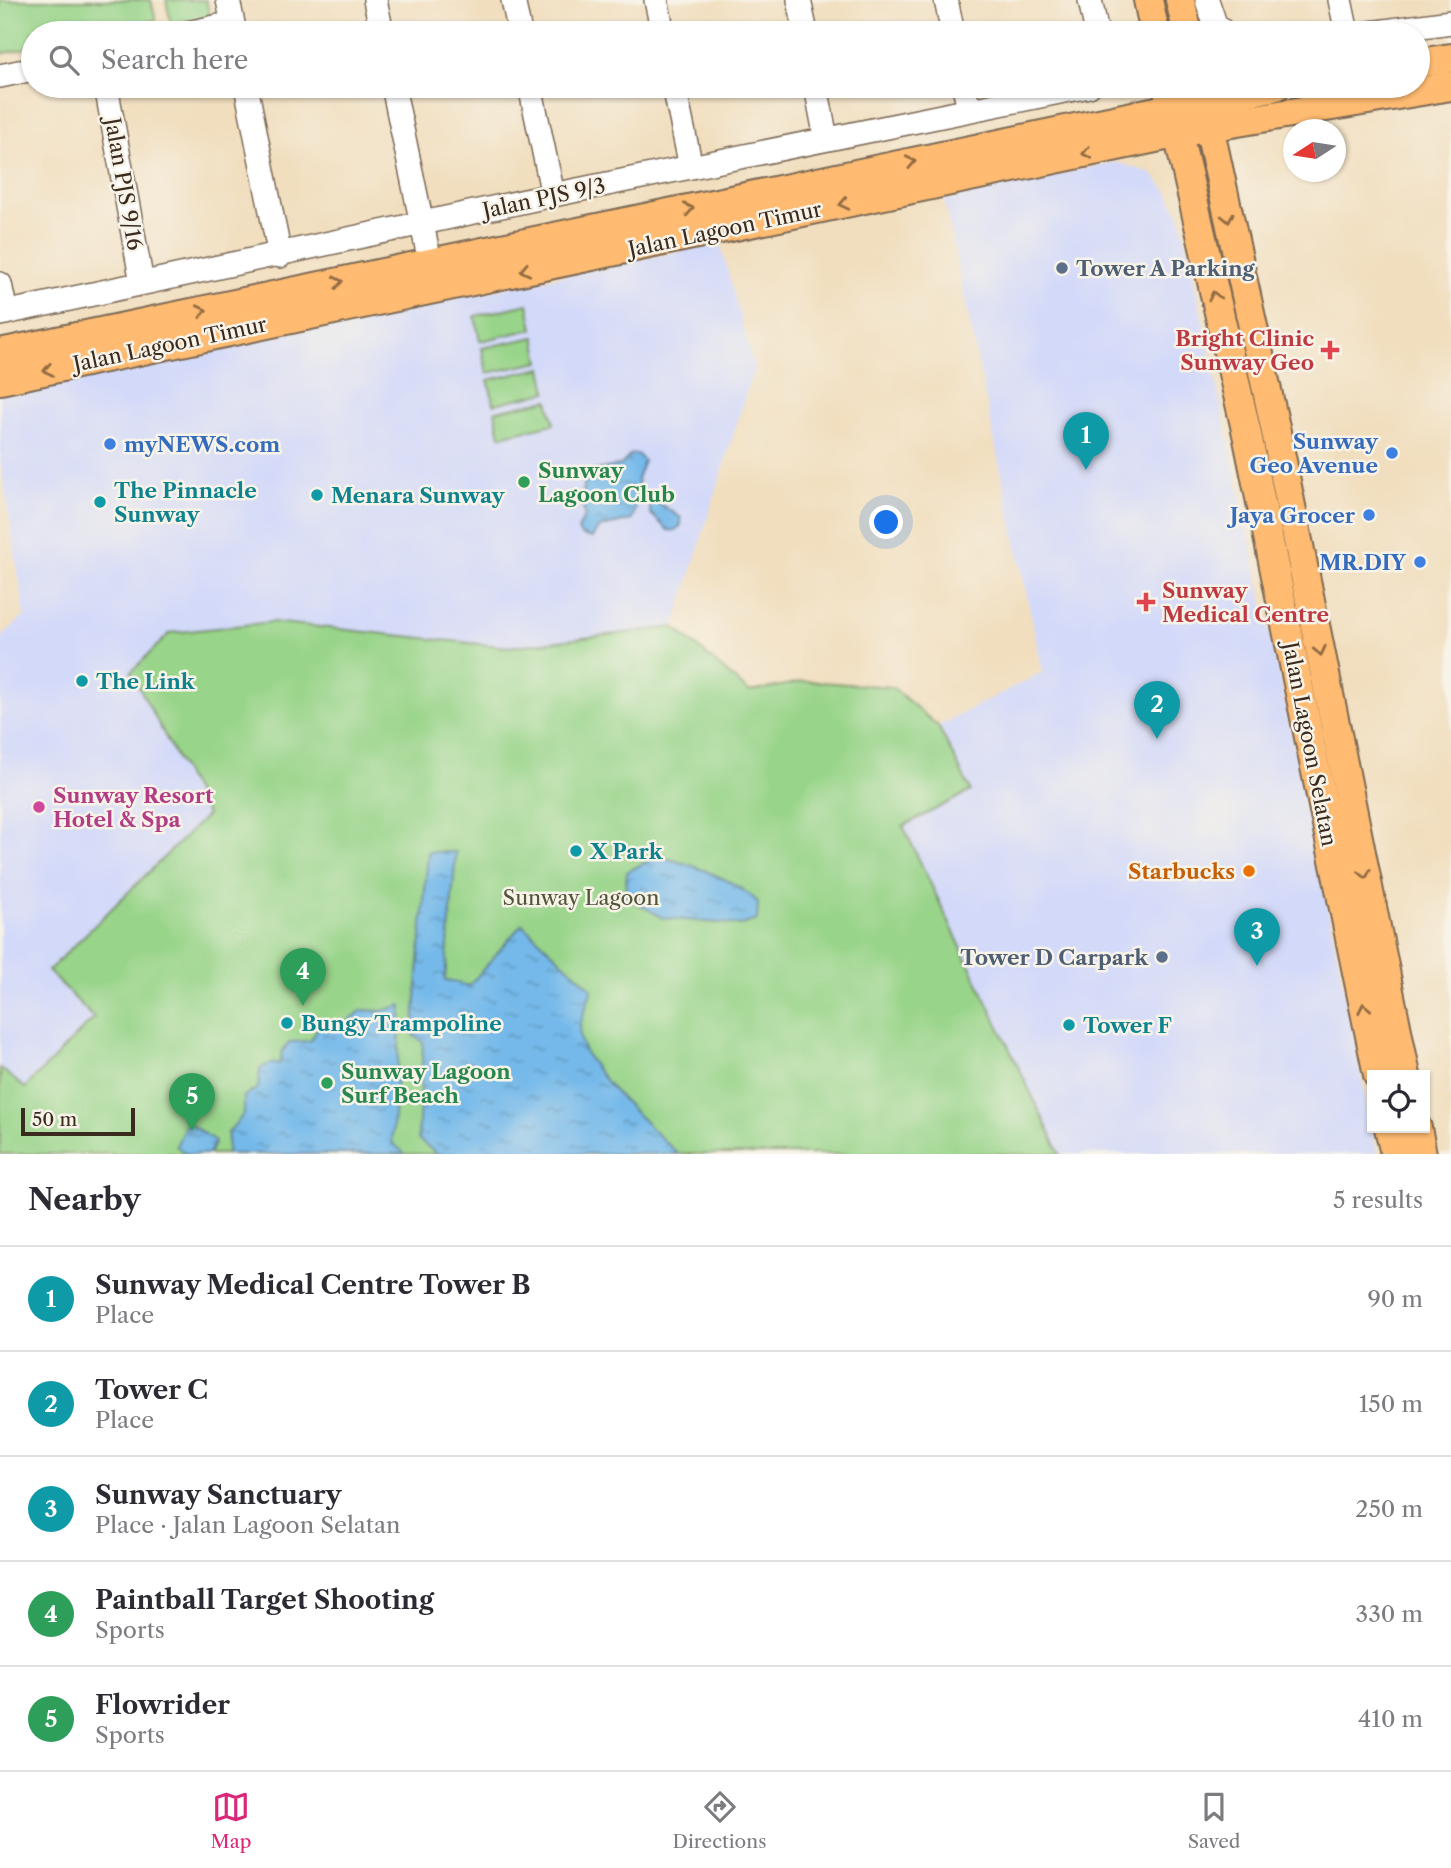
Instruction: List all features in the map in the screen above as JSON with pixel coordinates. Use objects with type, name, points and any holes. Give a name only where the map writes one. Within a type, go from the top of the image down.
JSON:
[{"type":"main road","points":[[1148,0],[1152,21]]},
{"type":"main road","points":[[1180,0],[1185,21]]},
{"type":"main road","points":[[1430,61],[1451,58]]},
{"type":"main road","name":"Jalan Lagoon Timur","points":[[1430,90],[1451,86]]},
{"type":"main road","points":[[1147,98],[1128,131],[1165,153],[1177,164],[1188,184]]},
{"type":"main road","name":"Jalan Lagoon Timur","points":[[0,354],[160,333],[1128,131],[1191,98]]},
{"type":"main road","name":"Jalan Lagoon Selatan","points":[[1202,98],[1275,427],[1405,1070]]},
{"type":"main road","name":"Jalan Lagoon Timur","points":[[1172,109],[1208,127],[1382,98]]},
{"type":"main road","name":"Jalan Lagoon Selatan","points":[[1172,109],[1247,434],[1377,1070]]},
{"type":"main road","points":[[1219,177],[1235,146],[1266,118]]},
{"type":"main road","name":"Jalan Lagoon Timur","points":[[0,380],[160,333],[430,262],[1128,131]]},
{"type":"main road","points":[[1390,1133],[1395,1154]]},
{"type":"main road","points":[[1418,1133],[1422,1154]]},
{"type":"street","points":[[228,0],[232,21]]},
{"type":"street","points":[[375,0],[379,21]]},
{"type":"street","points":[[513,0],[517,21]]},
{"type":"street","points":[[656,0],[660,21]]},
{"type":"street","points":[[799,0],[803,21]]},
{"type":"street","points":[[946,0],[950,21]]},
{"type":"street","points":[[1090,0],[1094,21]]},
{"type":"street","points":[[1207,0],[1214,21]]},
{"type":"street","points":[[1340,0],[1344,21]]},
{"type":"street","points":[[1430,25],[1451,22]]},
{"type":"street","points":[[0,76],[21,72]]},
{"type":"street","name":"Jalan PJS 9/16","points":[[108,98],[142,283]]},
{"type":"street","points":[[248,98],[280,256]]},
{"type":"street","points":[[396,98],[430,262]]},
{"type":"street","points":[[533,98],[553,195]]},
{"type":"street","points":[[677,98],[691,167]]},
{"type":"street","points":[[818,98],[826,139]]},
{"type":"street","points":[[966,98],[969,110]]},
{"type":"street","name":"Jalan PJS 9/3","points":[[3,313],[280,256],[553,195],[1028,98]]},
{"type":"street","points":[[0,284],[3,313]]},
{"type":"shaded area","points":[[1116,162],[1151,173],[1168,192],[1181,218],[1313,835],[1367,1104],[1367,1133],[1373,1133],[1377,1154],[0,1154],[0,639],[25,615],[0,460],[0,393],[720,243],[754,368],[674,627],[749,692],[806,681],[892,687],[938,726],[1043,672],[944,200]]},
{"type":"green space","points":[[0,0],[151,0],[156,20],[151,21],[21,21],[21,50],[0,54]]},
{"type":"green space","points":[[166,0],[206,0],[210,16],[170,21]]},
{"type":"green space","points":[[528,304],[533,329],[480,341],[475,316]]},
{"type":"green space","points":[[535,337],[540,362],[487,373],[482,348]]},
{"type":"green space","points":[[542,368],[547,392],[494,404],[488,380]]},
{"type":"green space","points":[[548,400],[554,424],[500,436],[495,411]]},
{"type":"green space","name":"Sunway Lagoon","points":[[272,622],[508,647],[674,627],[749,692],[806,681],[892,687],[938,726],[971,791],[903,826],[1060,1154],[0,1154],[0,1068],[25,1088],[94,1018],[48,971],[207,815],[131,672],[170,633]]},
{"type":"water","points":[[631,454],[638,455],[644,461],[637,479],[640,492],[632,520],[598,528],[592,538],[581,535],[578,530],[585,515],[581,501],[587,472],[621,465]]},
{"type":"water","points":[[656,501],[681,518],[681,525],[675,531],[668,530],[650,513],[650,505]]},
{"type":"water","points":[[428,852],[456,852],[445,980],[469,986],[522,924],[592,989],[580,1026],[584,1050],[606,1082],[678,1154],[437,1154],[418,1139],[423,1042],[413,1035]]},
{"type":"water","points":[[657,856],[697,867],[736,885],[758,902],[757,920],[741,925],[663,918],[625,896],[627,872]]},
{"type":"water","name":"Sunway Lagoon Surf Beach","points":[[402,1005],[392,1142],[405,1154],[227,1154],[228,1133],[244,1114],[244,1096],[258,1088],[260,1069],[269,1064],[280,1063],[282,1051],[290,1042],[310,1041],[321,1023],[341,1027],[362,1010],[382,1011]]},
{"type":"water","points":[[187,1122],[215,1141],[209,1154],[187,1154],[176,1146]]},
{"type":"place","name":"Tower A Parking","points":[[1062,268]]},
{"type":"place","name":"Bright Clinic Sunway Geo","points":[[1330,350]]},
{"type":"place","name":"myNEWS.com","points":[[110,444]]},
{"type":"place","name":"Sunway Geo Avenue","points":[[1392,453]]},
{"type":"place","name":"Sunway Medical Centre Tower B","points":[[1086,470]]},
{"type":"place","name":"Sunway Lagoon Club","points":[[524,482]]},
{"type":"place","name":"Menara Sunway","points":[[317,495]]},
{"type":"place","name":"The Pinnacle Sunway","points":[[100,502]]},
{"type":"place","name":"Jaya Grocer","points":[[1369,515]]},
{"type":"place","name":"MR.DIY","points":[[1420,562]]},
{"type":"place","name":"Sunway Medical Centre","points":[[1146,602]]},
{"type":"place","name":"The Link","points":[[82,681]]},
{"type":"place","name":"Tower C","points":[[1157,739]]},
{"type":"place","name":"Sunway Resort Hotel & Spa","points":[[39,807]]},
{"type":"place","name":"X Park","points":[[576,851]]},
{"type":"place","name":"Starbucks","points":[[1249,871]]},
{"type":"place","name":"Tower D Carpark","points":[[1162,957]]},
{"type":"place","name":"Sunway Sanctuary","points":[[1257,966]]},
{"type":"place","name":"Paintball Target Shooting","points":[[303,1006]]},
{"type":"place","name":"Bungy Trampoline","points":[[287,1023]]},
{"type":"place","name":"Tower F","points":[[1069,1025]]},
{"type":"place","name":"Sunway Lagoon Surf Beach","points":[[327,1083]]},
{"type":"place","name":"Flowrider","points":[[192,1131]]}]
